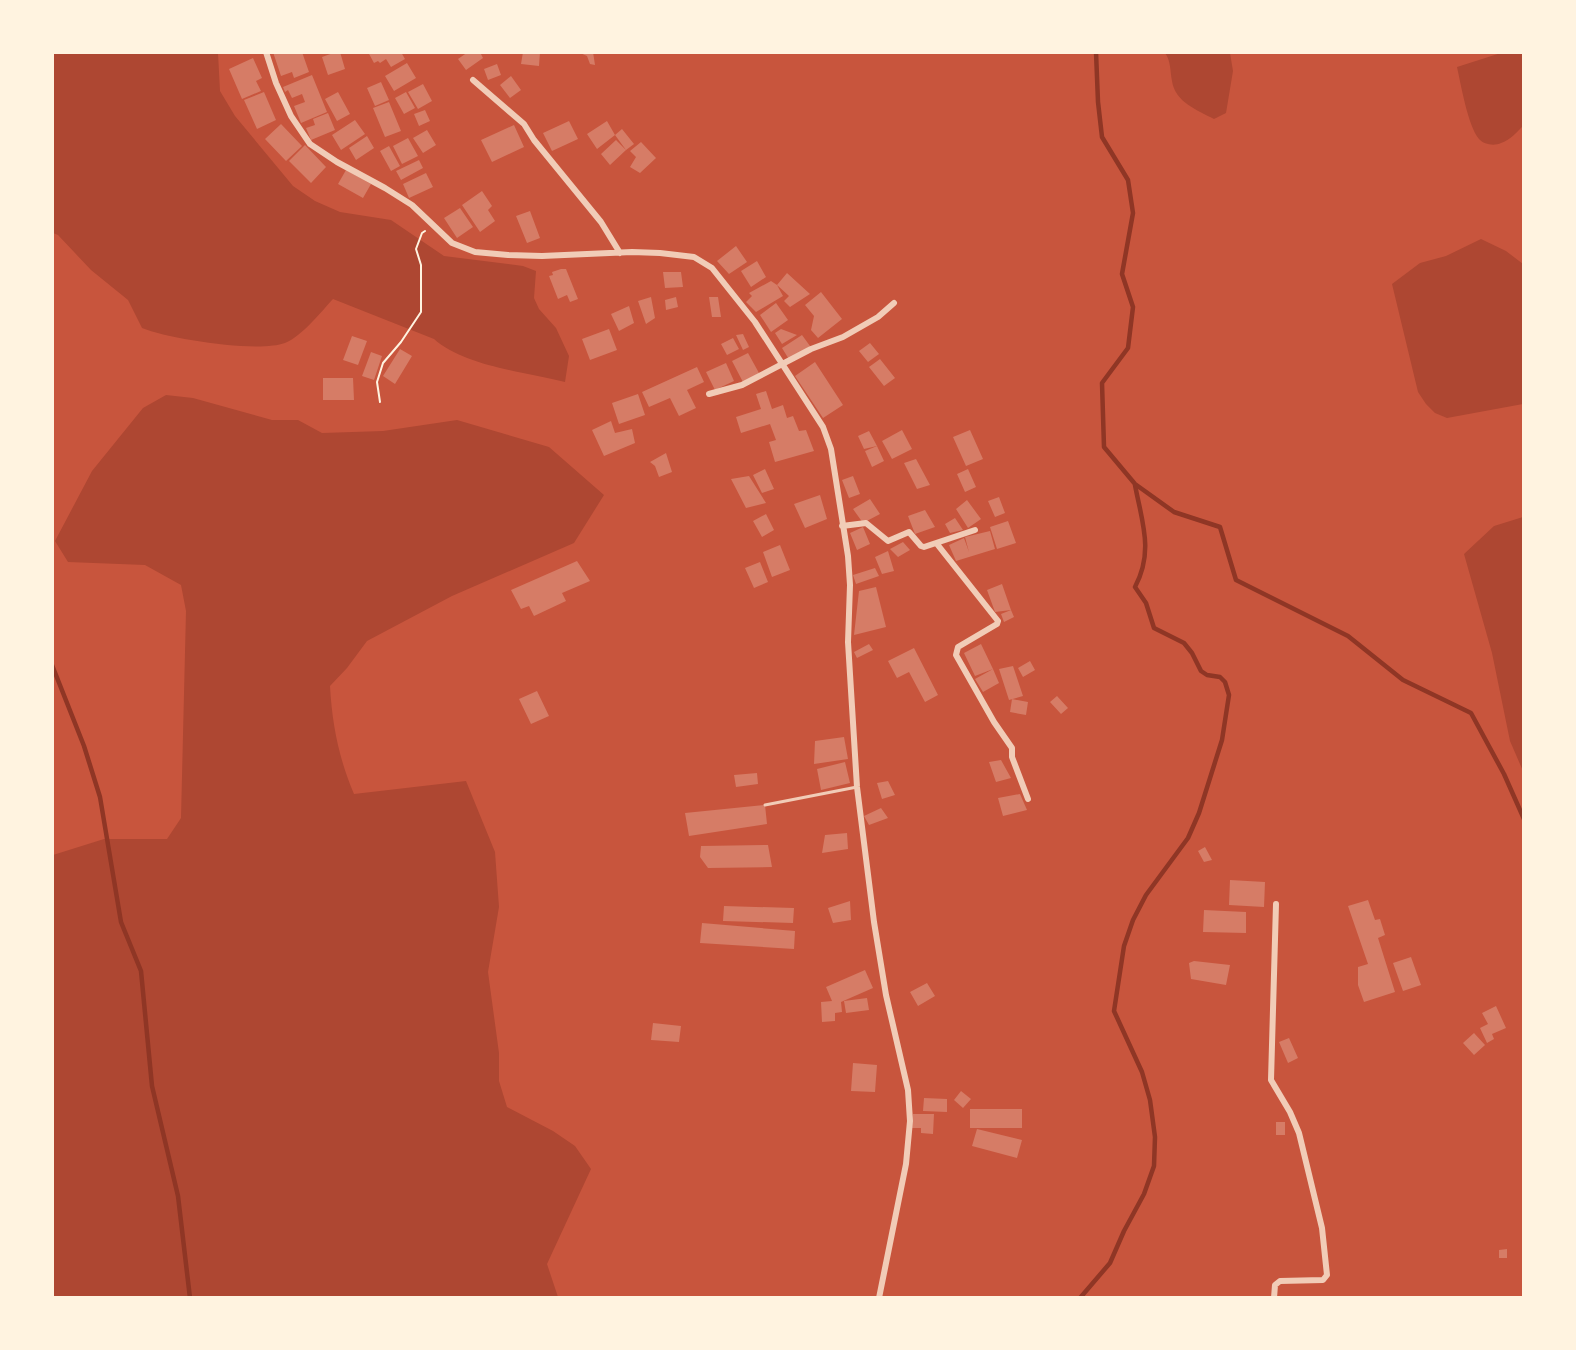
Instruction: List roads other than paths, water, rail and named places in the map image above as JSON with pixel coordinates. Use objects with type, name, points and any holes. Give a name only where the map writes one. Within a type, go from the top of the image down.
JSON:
[{"type":"street","points":[[266,52],[276,83],[291,116],[310,144],[412,206],[452,243],[475,252],[542,256],[660,253],[694,257],[712,268],[755,322],[823,428],[837,480],[848,556],[849,642],[857,787],[874,922],[886,994],[908,1090],[910,1121],[906,1164],[879,1298]]},
{"type":"street","points":[[473,80],[524,123],[534,140],[601,222],[620,253]]},
{"type":"street","points":[[709,394],[742,385],[782,366],[811,349],[861,327],[878,317],[894,303]]},
{"type":"street","points":[[842,526],[866,523],[888,541],[909,532],[921,546],[927,547],[975,530]]},
{"type":"street","points":[[937,544],[998,621],[997,624],[958,647],[956,655],[994,722],[1012,748],[1012,757],[1028,799]]},
{"type":"street","points":[[1274,1298],[1275,1285],[1280,1281],[1323,1280],[1327,1275],[1322,1228],[1299,1133],[1290,1112],[1271,1080],[1276,904]]},
{"type":"lane","points":[[765,805],[857,787]]},
{"type":"waterway","points":[[1096,52],[1102,137],[1128,180],[1133,213],[1122,274],[1133,307],[1128,348],[1102,383],[1104,447],[1135,484],[1174,512],[1220,527],[1236,580],[1348,636],[1403,680],[1471,713],[1504,774],[1524,819]]},
{"type":"waterway","points":[[1080,1298],[1110,1263],[1144,1194],[1154,1166],[1155,1137],[1150,1100],[1142,1072],[1114,1011],[1124,946],[1133,920],[1146,895],[1188,838],[1199,813],[1222,740],[1229,695],[1225,682],[1220,677],[1207,675],[1201,671],[1184,643],[1154,628],[1146,603],[1135,587],[1141,574],[1145,549],[1145,536],[1135,485]]},
{"type":"waterway","points":[[52,665],[84,746],[100,797],[121,922],[141,971],[152,1086],[178,1196],[190,1298]]}]
